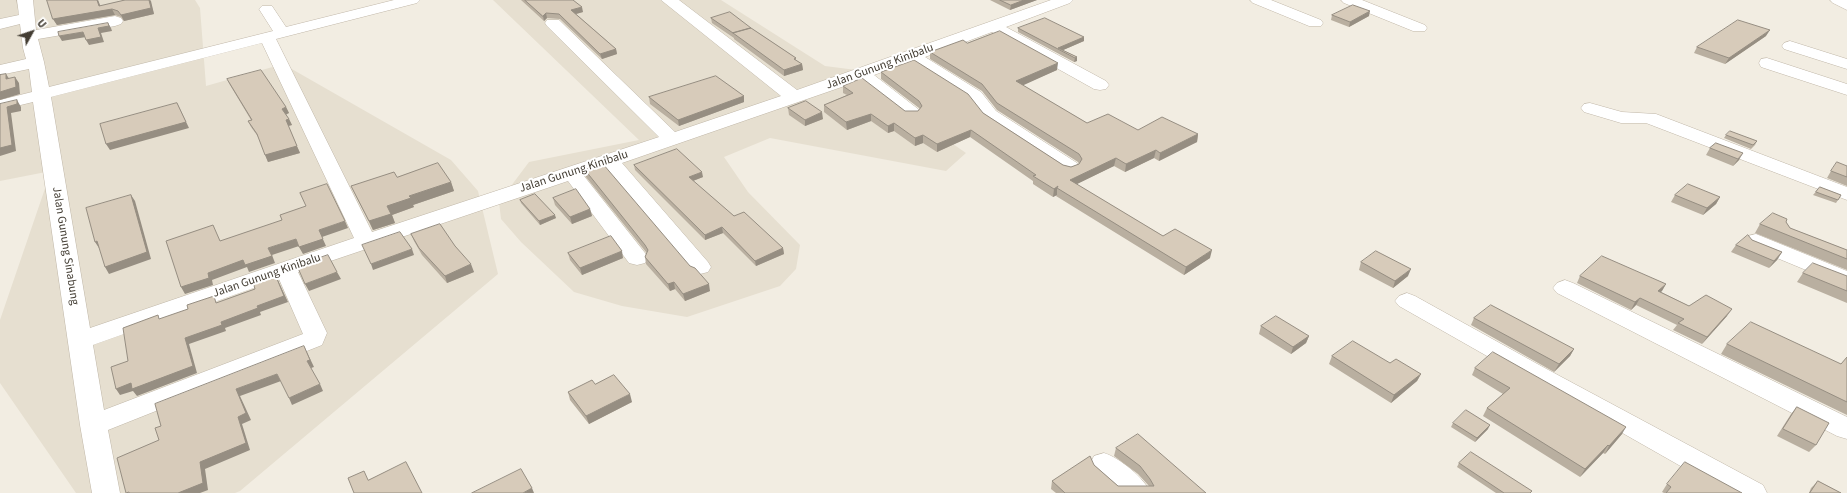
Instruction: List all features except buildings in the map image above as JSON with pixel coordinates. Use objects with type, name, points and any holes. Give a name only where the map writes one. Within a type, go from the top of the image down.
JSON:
[{"type":"street","points":[[0,105],[412,0]]},
{"type":"street","points":[[669,0],[794,97]]},
{"type":"street","name":"Jalan Gunung Kinibalu","points":[[81,340],[366,241],[609,161],[861,74],[1065,0]]},
{"type":"street","points":[[1258,0],[1315,23]]},
{"type":"street","points":[[1349,0],[1419,28]]},
{"type":"street","points":[[1838,0],[1847,5]]},
{"type":"street","points":[[267,9],[275,35],[366,241]]},
{"type":"street","points":[[0,24],[28,18],[115,21]]},
{"type":"street","name":"Jalan Gunung Sinabung","points":[[28,18],[30,51],[36,62],[40,95],[81,340],[93,425],[106,493]]},
{"type":"street","points":[[553,23],[672,139]]},
{"type":"street","points":[[993,26],[1100,85]]},
{"type":"street","points":[[1790,46],[1847,64]]},
{"type":"street","points":[[912,56],[975,96],[990,115],[1070,167]]},
{"type":"street","points":[[0,70],[36,62]]},
{"type":"street","points":[[1767,63],[1847,90]]},
{"type":"street","points":[[861,74],[912,113]]},
{"type":"street","points":[[1590,108],[1621,117],[1649,118],[1847,194]]},
{"type":"street","points":[[609,161],[700,267]]},
{"type":"street","points":[[572,173],[637,258]]},
{"type":"street","points":[[1756,242],[1847,280]]},
{"type":"street","points":[[93,425],[313,339],[315,333],[286,270]]},
{"type":"street","points":[[1565,288],[1847,429]]},
{"type":"street","points":[[1407,301],[1532,372],[1754,493]]},
{"type":"street","points":[[1104,464],[1137,493]]},
{"type":"shaded area","points":[[0,0],[195,0],[200,8],[206,86],[283,64],[451,160],[478,191],[498,274],[240,491],[235,493],[76,493],[0,383],[0,320],[51,171],[0,181]]},
{"type":"shaded area","points":[[493,0],[721,0],[825,66],[864,71],[917,119],[966,153],[946,171],[770,138],[724,157],[748,192],[800,245],[796,269],[780,286],[687,317],[622,306],[574,292],[521,242],[501,219],[499,202],[529,162],[639,140]]}]
